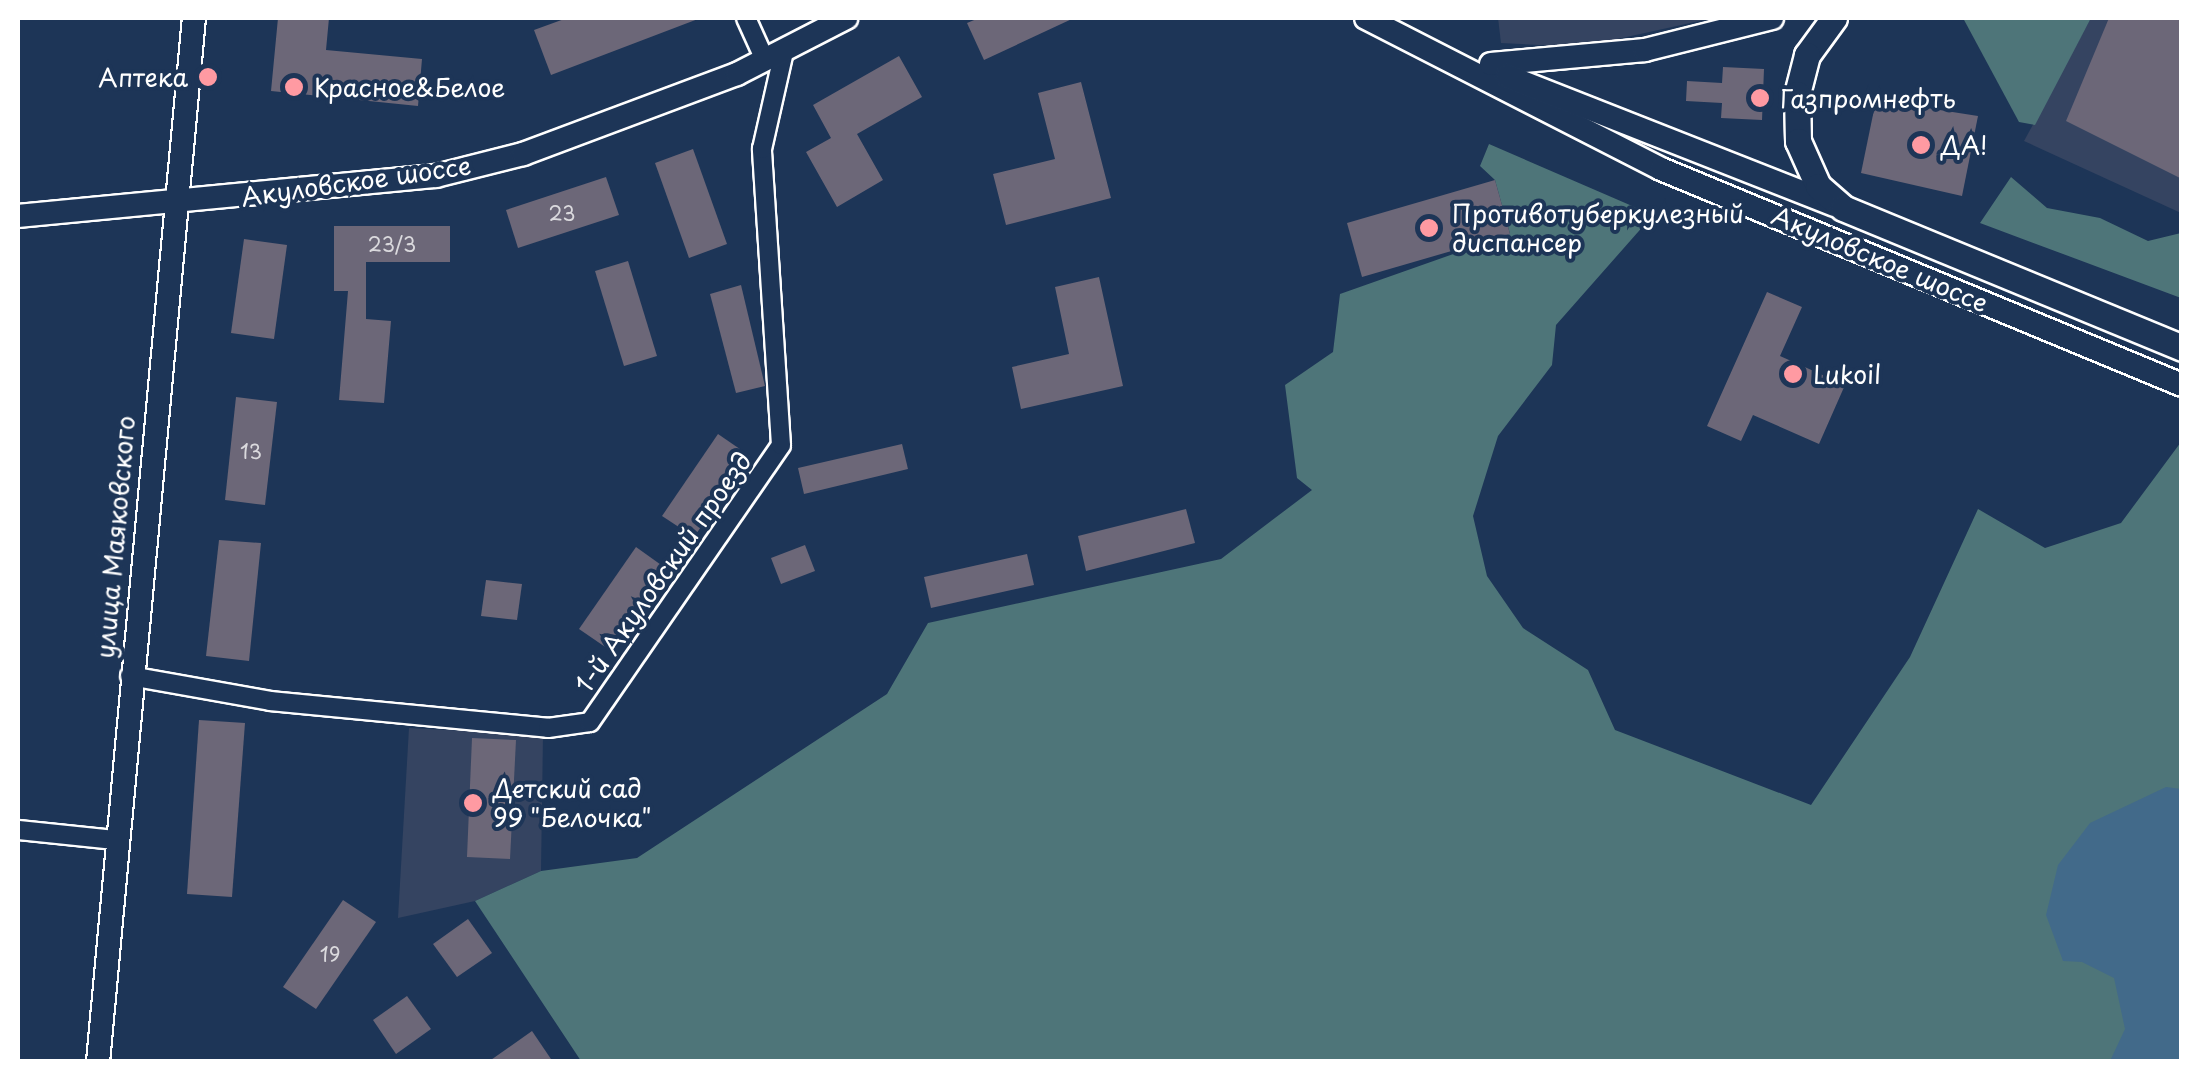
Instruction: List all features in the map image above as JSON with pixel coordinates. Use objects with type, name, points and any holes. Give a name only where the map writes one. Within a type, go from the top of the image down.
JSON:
[{"type":"main road","points":[[1834,18],[1807,55],[1797,94],[1798,141],[1818,186],[1843,208]]},
{"type":"main road","name":"Акуловское шоссе","points":[[1843,208],[2182,348]]},
{"type":"street","name":"улица Маяковского","points":[[98,1062],[173,205],[194,18]]},
{"type":"street","points":[[746,18],[775,56]]},
{"type":"street","name":"Акуловское шоссе","points":[[18,216],[173,205],[436,176],[522,154],[775,56],[846,18]]},
{"type":"street","name":"Акуловское шоссе","points":[[1366,18],[1648,163],[2182,385]]},
{"type":"street","points":[[1453,56],[1521,64],[1610,54],[1772,18]]},
{"type":"street","name":"Акуловское шоссе","points":[[1421,44],[1843,208]]},
{"type":"street","name":"1-й Акуловский проезд","points":[[130,676],[270,701],[548,728],[590,722],[781,445],[762,148],[775,56]]},
{"type":"street","points":[[2087,346],[2182,399]]},
{"type":"street","points":[[18,830],[115,840]]},
{"type":"shaded area","points":[[1498,18],[1713,18],[1581,47],[1501,43]]},
{"type":"shaded area","points":[[2091,18],[2181,18],[2181,213],[2024,141]]},
{"type":"shaded area","name":"Детский сад 99 \"Белочка\"","points":[[409,728],[543,735],[541,871],[475,901],[398,918]]},
{"type":"shaded area","points":[[2166,787],[2181,789],[2181,1061],[2110,1061],[2125,1029],[2114,978],[2082,962],[2063,961],[2046,915],[2058,865],[2090,823]]},
{"type":"green space","points":[[1963,18],[2091,18],[2035,125],[2019,122]]},
{"type":"green space","points":[[1489,144],[1653,215],[1556,325],[1552,365],[1498,436],[1473,516],[1487,576],[1523,628],[1588,670],[1615,730],[1811,805],[1910,657],[1978,509],[2045,548],[2121,523],[2181,442],[2181,1061],[581,1061],[475,901],[541,871],[637,858],[887,694],[928,623],[1221,559],[1312,490],[1297,478],[1285,385],[1333,352],[1340,294],[1510,234],[1495,180],[1480,166]]},
{"type":"green space","points":[[2011,177],[2047,208],[2100,218],[2148,241],[2181,233],[2181,298],[1980,223]]},
{"type":"building","points":[[278,18],[329,18],[326,50],[422,59],[418,106],[271,91]]},
{"type":"building","points":[[567,18],[698,19],[551,75],[534,30]]},
{"type":"building","points":[[979,18],[1074,18],[984,60],[967,23]]},
{"type":"building","points":[[2109,18],[2182,18],[2182,179],[2066,121]]},
{"type":"building","points":[[899,56],[922,97],[857,134],[883,180],[837,207],[806,152],[831,138],[813,105]]},
{"type":"building","points":[[1723,67],[1764,69],[1762,120],[1721,118],[1722,103],[1686,101],[1687,81],[1722,83]]},
{"type":"building","points":[[1081,82],[1111,198],[1006,225],[993,174],[1055,159],[1038,93]]},
{"type":"building","points":[[1876,100],[1978,116],[1962,196],[1861,173]]},
{"type":"building","points":[[693,149],[727,244],[689,258],[655,163]]},
{"type":"building","points":[[606,177],[619,215],[518,248],[506,210]]},
{"type":"building","name":"Противотуберкулезный диспансер","points":[[1495,180],[1510,234],[1362,277],[1347,223]]},
{"type":"building","points":[[334,226],[450,226],[450,262],[366,262],[366,319],[391,321],[384,403],[339,400],[348,291],[334,291]]},
{"type":"building","points":[[244,239],[287,245],[274,339],[231,333]]},
{"type":"building","points":[[628,261],[657,356],[624,366],[595,271]]},
{"type":"building","points":[[1099,277],[1123,386],[1021,409],[1012,367],[1069,354],[1055,287]]},
{"type":"building","points":[[741,285],[765,386],[736,393],[710,294]]},
{"type":"building","points":[[1767,292],[1802,307],[1780,356],[1845,385],[1819,444],[1753,415],[1741,441],[1707,426]]},
{"type":"building","points":[[236,397],[277,402],[265,505],[225,500]]},
{"type":"building","points":[[718,434],[750,456],[694,537],[662,516]]},
{"type":"building","points":[[902,444],[908,469],[804,494],[798,468]]},
{"type":"building","points":[[1186,509],[1195,543],[1086,571],[1078,536]]},
{"type":"building","points":[[219,540],[261,543],[249,661],[206,656]]},
{"type":"building","points":[[805,545],[815,571],[781,584],[771,558]]},
{"type":"building","points":[[636,547],[671,572],[614,653],[579,629]]},
{"type":"building","points":[[1027,554],[1034,585],[931,608],[924,577]]},
{"type":"building","points":[[486,580],[522,584],[517,620],[481,616]]},
{"type":"building","points":[[199,720],[245,723],[232,897],[187,894]]},
{"type":"building","points":[[472,738],[516,740],[510,859],[467,857]]},
{"type":"building","points":[[343,900],[376,922],[316,1009],[283,987]]},
{"type":"building","points":[[468,919],[492,953],[457,977],[433,944]]},
{"type":"building","points":[[407,996],[431,1029],[396,1054],[373,1020]]},
{"type":"building","points":[[532,1031],[553,1062],[488,1062]]},
{"type":"place","name":"Аптека","points":[[208,77]]},
{"type":"place","name":"Красное&Белое","points":[[294,87]]},
{"type":"place","name":"Газпромнефть","points":[[1760,98]]},
{"type":"place","name":"ДА!","points":[[1921,145]]},
{"type":"place","name":"Противотуберкулезный диспансер","points":[[1429,228]]},
{"type":"place","name":"Lukoil","points":[[1793,374]]},
{"type":"place","name":"Детский сад 99 \"Белочка\"","points":[[473,803]]}]
